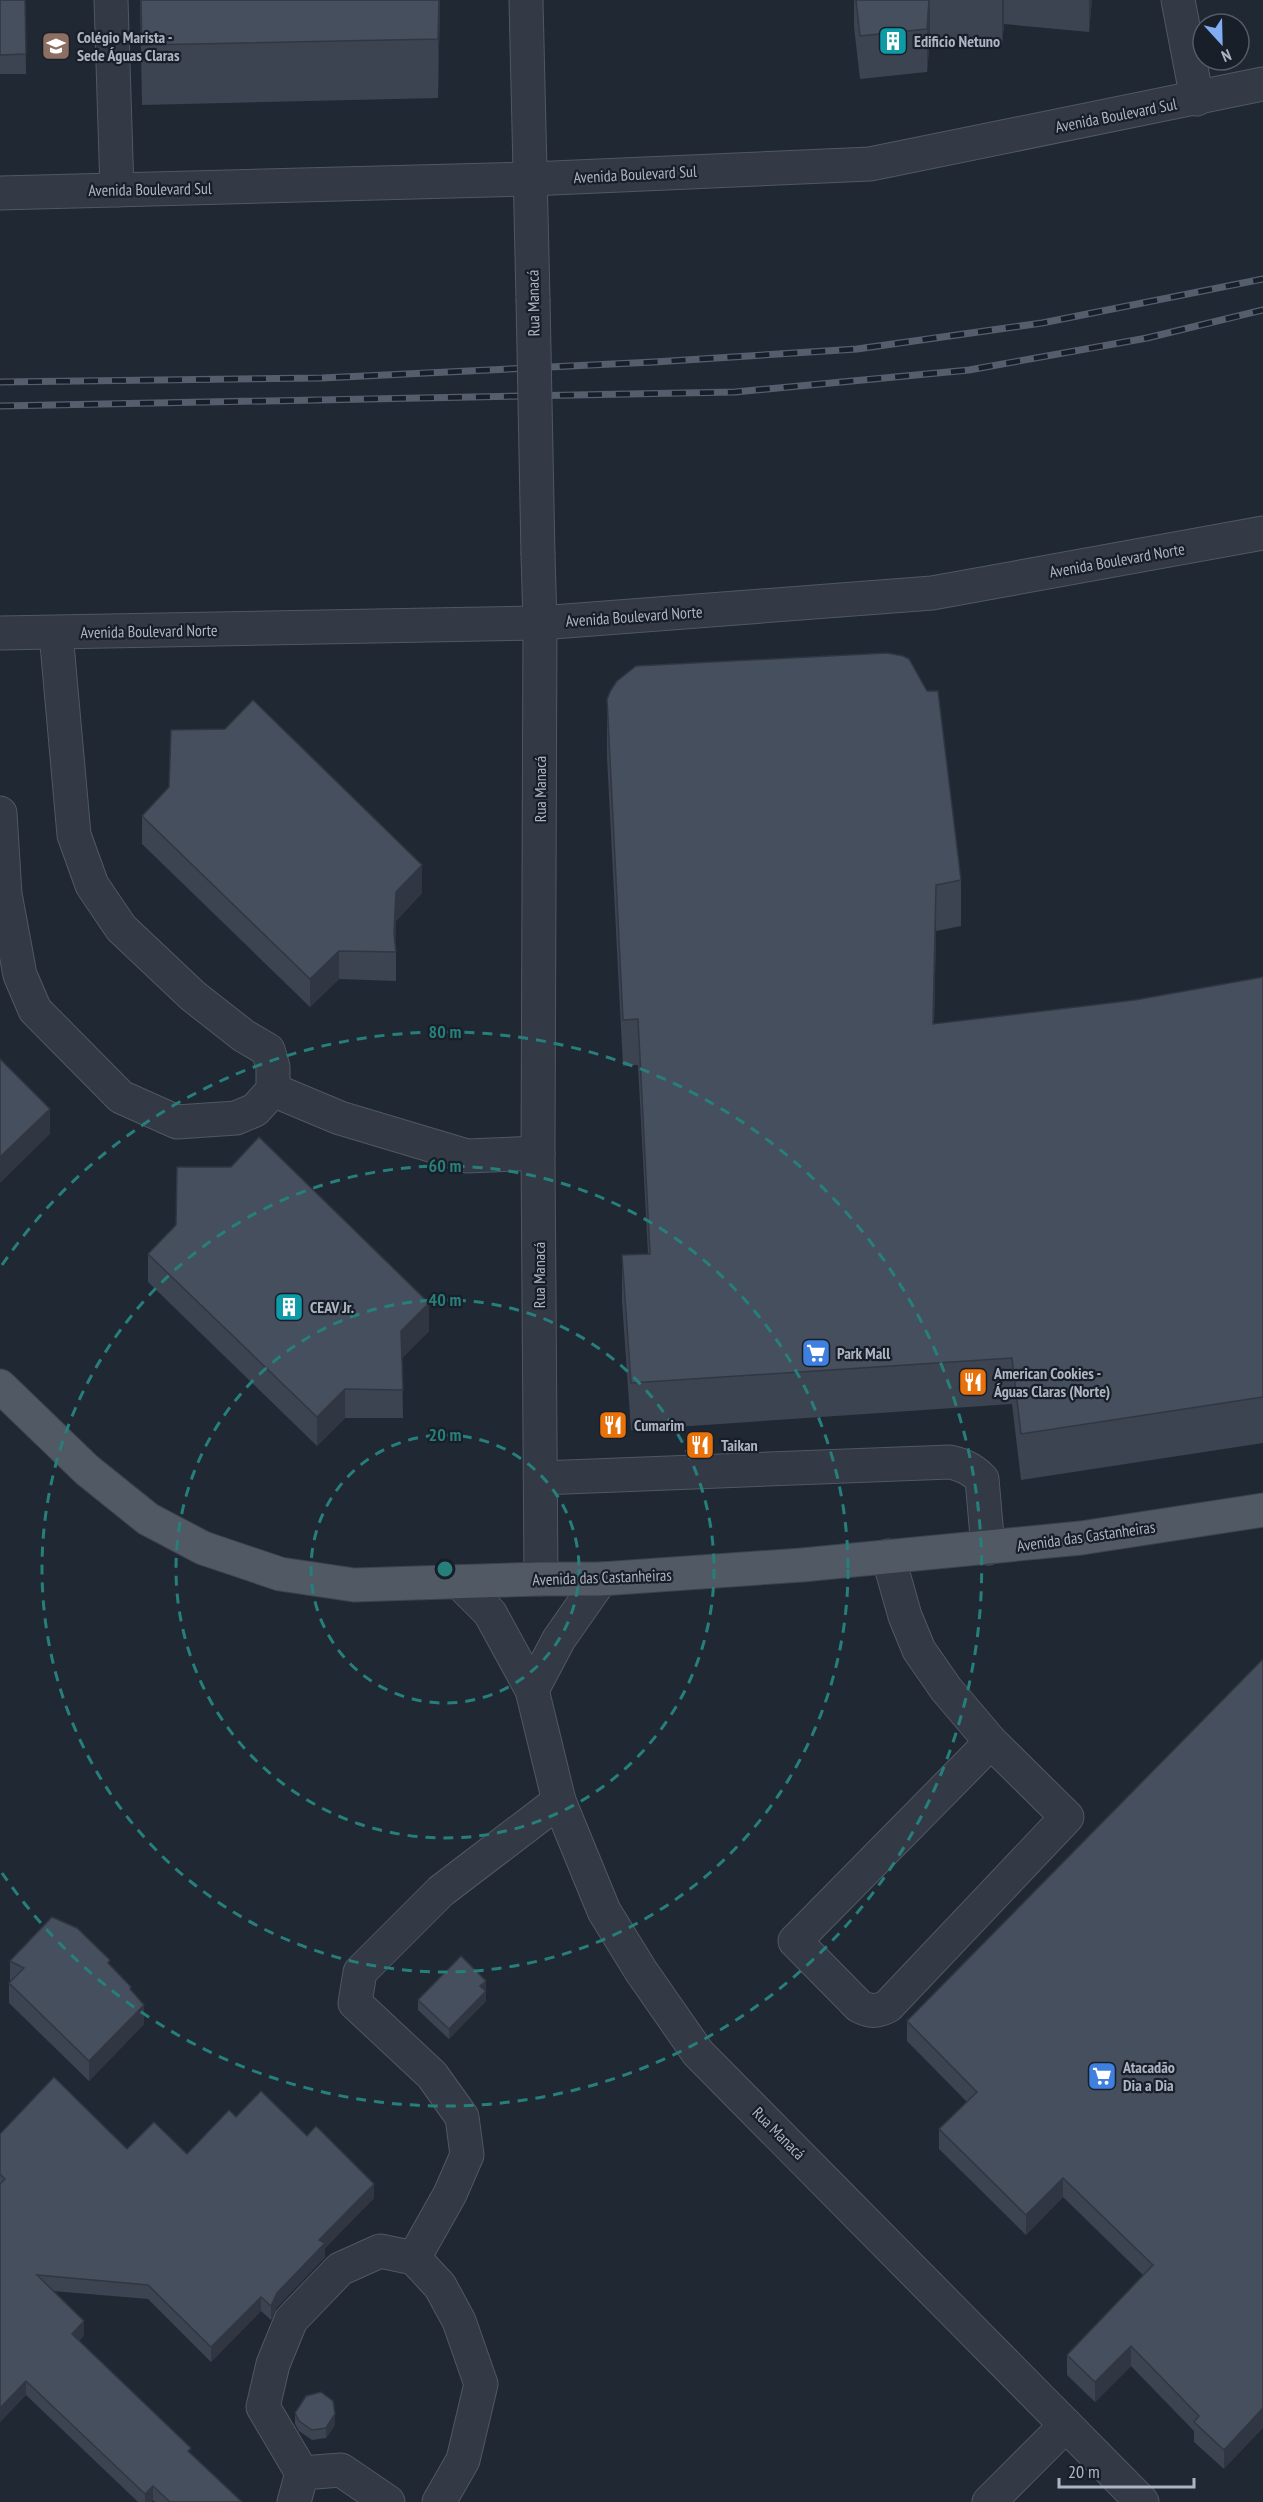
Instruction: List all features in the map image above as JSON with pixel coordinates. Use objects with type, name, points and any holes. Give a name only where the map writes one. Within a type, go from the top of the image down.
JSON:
[{"type":"main road","name":"Avenida das Castanheiras","points":[[0,1386],[87,1470],[148,1519],[203,1548],[280,1574],[354,1585],[601,1579],[988,1548],[1081,1538],[1263,1510]]},
{"type":"street","points":[[111,0],[117,190]]},
{"type":"street","name":"Rua Manacá","points":[[526,0],[540,623],[538,1153],[541,1579]]},
{"type":"street","points":[[1178,0],[1197,99]]},
{"type":"street","name":"Avenida Boulevard Sul","points":[[0,193],[530,179],[870,164],[1263,84]]},
{"type":"street","name":"Avenida Boulevard Norte","points":[[0,633],[540,623],[932,593],[1263,533]]},
{"type":"street","points":[[0,813],[5,894],[20,975],[35,1010],[121,1096],[177,1122],[236,1118],[255,1110],[273,1090],[273,1067],[268,1050],[244,1036],[192,996],[120,928],[92,885],[74,835],[57,633]]},
{"type":"street","points":[[273,1090],[340,1118],[466,1156],[538,1153]]},
{"type":"street","points":[[541,1478],[950,1462],[974,1471],[982,1479],[988,1548]]},
{"type":"street","points":[[888,1556],[905,1616],[919,1650],[946,1689],[992,1742],[1067,1817],[888,2006],[879,2011],[868,2011],[859,2006],[795,1941],[992,1742]]},
{"type":"street","points":[[532,1690],[560,1640],[601,1579]]},
{"type":"street","name":"Rua Manacá","points":[[459,1582],[490,1613],[532,1690],[559,1801],[604,1911],[641,1971],[698,2053],[1142,2502]]},
{"type":"street","points":[[414,2258],[450,2194],[467,2155],[462,2117],[432,2075],[355,2003],[360,1972],[441,1891],[559,1801]]},
{"type":"street","points":[[388,2502],[341,2470],[298,2488],[263,2407],[273,2364],[291,2320],[340,2268],[380,2251],[414,2258],[440,2286],[459,2321],[482,2384],[463,2460],[439,2502]]},
{"type":"street","points":[[989,2502],[1066,2425]]},
{"type":"building","points":[[0,0],[25,0],[26,54],[0,55]]},
{"type":"building","points":[[141,0],[439,0],[438,39],[142,45]]},
{"type":"building","points":[[856,0],[929,0],[927,29],[860,36]]},
{"type":"building","points":[[887,653],[909,659],[927,691],[938,691],[961,880],[936,885],[933,1024],[1135,1000],[1263,977],[1263,1397],[1021,1434],[1012,1358],[631,1383],[622,1255],[650,1254],[638,1019],[623,1020],[607,699],[617,681],[636,666]]},
{"type":"building","points":[[253,700],[422,865],[396,892],[394,933],[396,952],[339,951],[310,979],[142,816],[169,787],[171,730],[225,729]]},
{"type":"building","points":[[0,1059],[50,1109],[0,1157]]},
{"type":"building","name":"CEAV Jr.","points":[[259,1137],[429,1303],[401,1331],[403,1390],[345,1389],[317,1417],[148,1254],[176,1225],[177,1167],[231,1167]]},
{"type":"building","name":"Atacadão Dia a Dia","points":[[1263,1659],[1263,2408],[1224,2450],[1194,2422],[1199,2416],[1131,2346],[1095,2382],[1067,2355],[1153,2265],[1063,2178],[1026,2215],[939,2129],[977,2092],[907,2021]]},
{"type":"building","points":[[52,1917],[77,1928],[110,1960],[108,1963],[131,1987],[130,1989],[144,2005],[89,2061],[9,1983],[24,1968],[10,1961]]},
{"type":"building","points":[[461,1956],[486,1981],[480,1986],[486,1991],[449,2029],[418,2000]]},
{"type":"building","points":[[54,2077],[127,2149],[154,2122],[187,2154],[229,2110],[236,2117],[261,2091],[307,2136],[316,2126],[374,2184],[319,2240],[325,2243],[277,2293],[271,2306],[261,2297],[211,2347],[148,2285],[37,2275],[84,2321],[72,2334],[191,2448],[188,2451],[242,2502],[170,2502],[153,2486],[145,2494],[26,2381],[0,2408],[0,2184],[5,2179],[0,2174],[0,2134]]},
{"type":"building","points":[[321,2392],[333,2401],[335,2414],[326,2428],[312,2430],[299,2421],[295,2413],[306,2396]]},
{"type":"railway","points":[[0,382],[322,378],[654,362],[857,349],[1042,323],[1263,279]]},
{"type":"railway","points":[[0,406],[735,392],[969,370],[1147,338],[1263,310]]},
{"type":"place","name":"Edificio Netuno","points":[[893,41]]},
{"type":"place","name":"Colégio Marista - Sede Águas Claras","points":[[56,46]]},
{"type":"place","name":"CEAV Jr.","points":[[289,1307]]},
{"type":"place","name":"Park Mall","points":[[816,1353]]},
{"type":"place","name":"American Cookies - Águas Claras (Norte)","points":[[973,1382]]},
{"type":"place","name":"Cumarim","points":[[613,1425]]},
{"type":"place","name":"Taikan","points":[[700,1445]]},
{"type":"place","name":"Atacadão Dia a Dia","points":[[1102,2076]]}]
